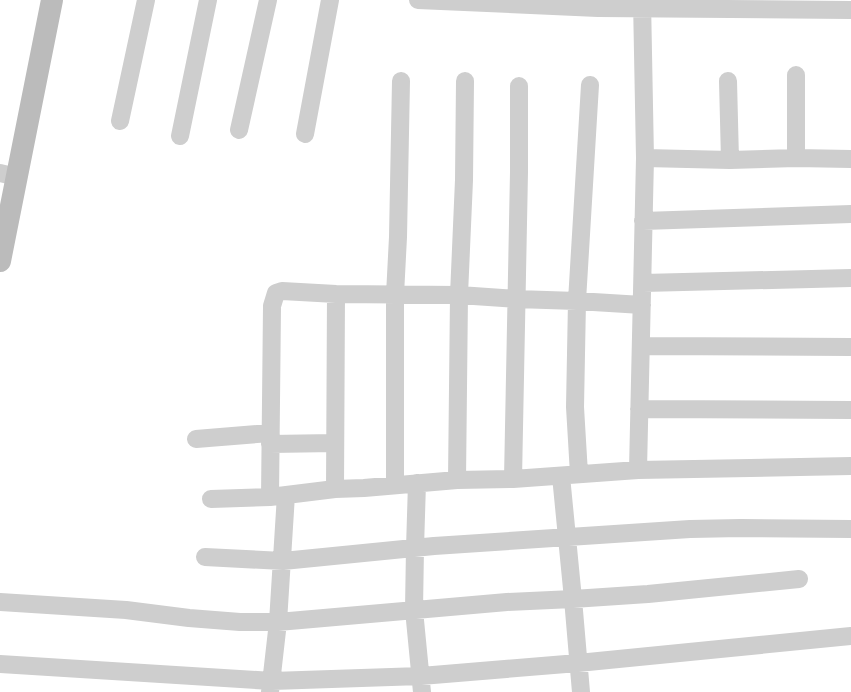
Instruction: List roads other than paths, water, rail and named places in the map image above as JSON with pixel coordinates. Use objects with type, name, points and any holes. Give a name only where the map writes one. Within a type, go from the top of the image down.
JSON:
[{"type":"main road","points":[[0,261],[8,175],[52,0]]},
{"type":"street","points":[[120,121],[146,0]]},
{"type":"street","points":[[180,136],[208,0]]},
{"type":"street","points":[[239,130],[268,0]]},
{"type":"street","points":[[305,134],[330,0]]},
{"type":"street","points":[[418,0],[851,10]]},
{"type":"street","points":[[638,470],[645,158],[642,4]]},
{"type":"street","points":[[796,75],[796,158]]},
{"type":"street","points":[[395,485],[395,295],[402,81]]},
{"type":"street","points":[[457,480],[459,295],[464,180],[465,81]]},
{"type":"street","points":[[728,81],[730,160]]},
{"type":"street","points":[[579,474],[575,407],[577,301],[590,85]]},
{"type":"street","points":[[513,479],[519,172],[519,86]]},
{"type":"street","points":[[645,158],[730,160],[851,158]]},
{"type":"street","points":[[643,222],[851,214]]},
{"type":"street","points":[[643,283],[851,278]]},
{"type":"street","points":[[271,687],[283,561],[278,496],[270,438],[272,306],[276,293],[282,291],[336,294],[459,295],[642,305]]},
{"type":"street","points":[[335,489],[336,294]]},
{"type":"street","points":[[641,346],[851,347]]},
{"type":"street","points":[[639,409],[851,410]]},
{"type":"street","points":[[196,439],[270,438],[335,443]]},
{"type":"street","points":[[211,499],[278,496],[335,489],[457,480],[513,479],[638,470],[851,466]]},
{"type":"street","points":[[560,476],[581,692]]},
{"type":"street","points":[[417,483],[414,610],[422,684]]},
{"type":"street","points":[[205,557],[283,561],[415,548],[690,529],[851,528]]},
{"type":"street","points":[[0,602],[126,610],[240,622],[278,622],[507,602],[573,599],[799,579]]},
{"type":"street","points":[[0,664],[271,687],[422,684],[578,663],[851,636]]}]
